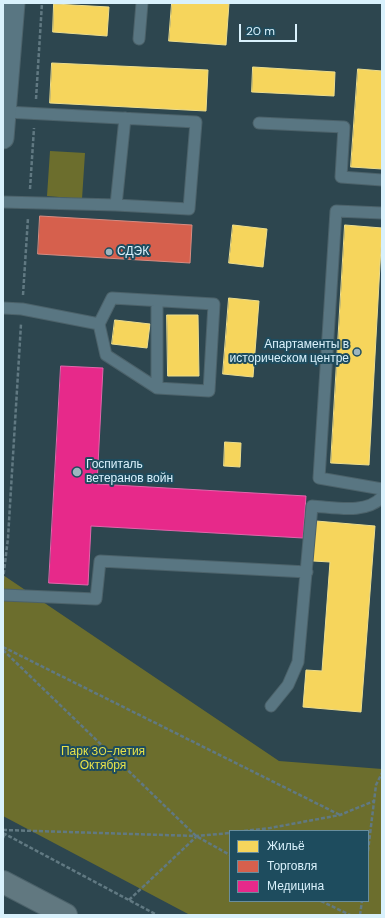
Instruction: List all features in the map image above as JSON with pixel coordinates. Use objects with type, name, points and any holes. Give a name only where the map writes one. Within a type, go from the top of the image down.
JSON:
[{"type":"main road","points":[[3,882],[66,915]]},
{"type":"street","points":[[3,137],[6,112],[6,79],[14,3]]},
{"type":"lane","points":[[139,39],[142,3]]},
{"type":"lane","points":[[3,202],[116,205],[189,209],[196,122],[6,112]]},
{"type":"lane","points":[[116,205],[125,118]]},
{"type":"lane","points":[[259,123],[344,127],[341,177],[382,180]]},
{"type":"lane","points":[[382,213],[336,211],[319,478],[382,489]]},
{"type":"lane","points":[[112,298],[157,301],[214,304],[209,391],[157,388],[106,355],[99,324],[112,298]]},
{"type":"lane","points":[[157,301],[157,388]]},
{"type":"lane","points":[[3,308],[22,309],[99,324]]},
{"type":"lane","points":[[271,706],[288,685],[298,662],[312,506],[351,508],[377,502],[382,497]]},
{"type":"lane","points":[[3,595],[96,599],[100,561],[307,572]]},
{"type":"path","points":[[3,538],[8,538]]},
{"type":"path","points":[[3,649],[340,815]]},
{"type":"path","points":[[3,649],[196,836],[229,854]]},
{"type":"path","points":[[369,843],[376,785],[382,773]]},
{"type":"path","points":[[376,785],[382,783]]},
{"type":"path","points":[[253,830],[340,815],[374,801]]},
{"type":"path","points":[[3,830],[196,836],[229,833]]},
{"type":"path","points":[[3,838],[4,833],[157,915]]},
{"type":"path","points":[[129,900],[196,836]]},
{"type":"path","points":[[323,902],[350,915]]},
{"type":"path","points":[[360,915],[362,902]]},
{"type":"green space","points":[[50,151],[85,153],[82,199],[47,196]]},
{"type":"green space","name":"Парк 30-летия Октября","points":[[3,575],[279,761],[382,769],[382,915],[190,915],[3,816]]},
{"type":"building: Жильё","points":[[172,3],[229,3],[226,45],[169,41]]},
{"type":"building: Жильё","points":[[54,4],[109,7],[107,36],[53,32]]},
{"type":"building: Жильё","points":[[52,63],[208,70],[206,111],[50,103]]},
{"type":"building: Жильё","points":[[253,67],[335,72],[334,96],[252,92]]},
{"type":"building: Жильё","points":[[358,69],[382,71],[382,169],[351,167]]},
{"type":"building: Жильё","points":[[233,225],[267,229],[263,267],[229,263]]},
{"type":"building: Жильё","points":[[345,225],[382,228],[369,465],[331,463]]},
{"type":"building: Жильё","points":[[229,298],[259,301],[253,377],[223,374]]},
{"type":"building: Жильё","points":[[167,315],[198,315],[199,376],[168,376]]},
{"type":"building: Жильё","points":[[115,320],[150,324],[147,348],[112,344]]},
{"type":"building: Жильё","points":[[225,442],[241,443],[240,467],[224,466]]},
{"type":"building: Жильё","points":[[316,521],[375,526],[361,712],[303,707],[306,670],[322,671],[330,562],[313,561]]},
{"type":"building: Торговля","points":[[40,216],[192,225],[190,263],[38,254]]},
{"type":"building: Медицина","points":[[61,366],[103,368],[97,484],[306,496],[303,538],[91,526],[88,585],[49,583]]},
{"type":"place","name":"СДЭК","points":[[109,252]]},
{"type":"place","name":"Апартаменты в историческом центре","points":[[357,352]]},
{"type":"place","name":"Госпиталь ветеранов войн","points":[[77,472]]}]
